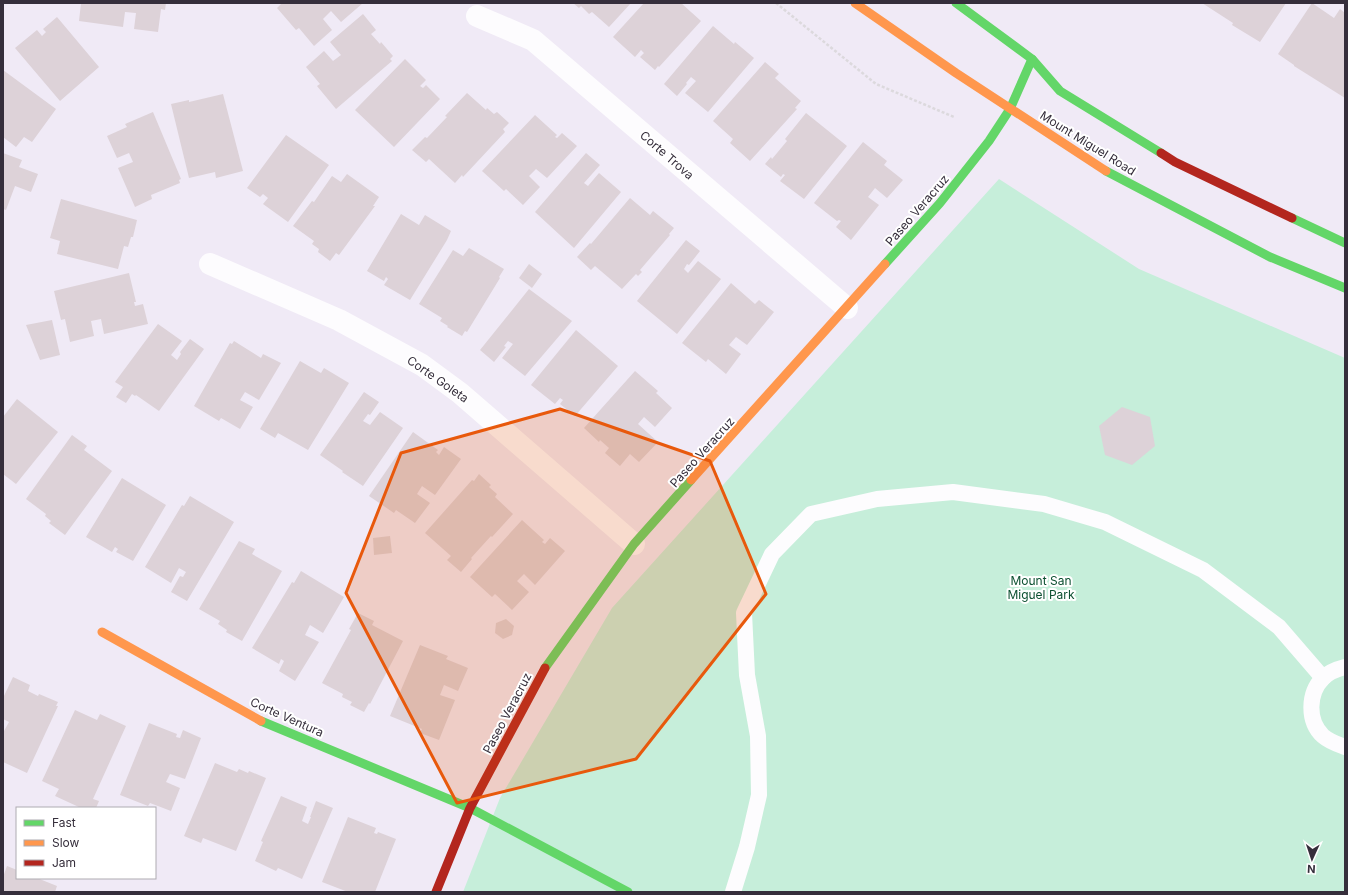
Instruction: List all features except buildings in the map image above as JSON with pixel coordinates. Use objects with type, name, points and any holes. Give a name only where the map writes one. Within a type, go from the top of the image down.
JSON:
[{"type":"street","name":"Mount Miguel Road","points":[[855,3],[956,73],[1106,171],[1270,257],[1345,288]]},
{"type":"street","points":[[956,3],[1032,59],[1060,91],[1174,162],[1345,243]]},
{"type":"street","name":"Corte Trova","points":[[477,16],[533,40],[847,308]]},
{"type":"street","name":"Paseo Veracruz","points":[[436,892],[470,808],[542,672],[634,544],[940,203],[989,141],[1010,109],[1032,59]]},
{"type":"street","name":"Corte Goleta","points":[[210,264],[339,320],[422,365],[460,393],[634,544]]},
{"type":"street","name":"Corte Ventura","points":[[102,632],[254,718],[470,808],[628,892]]},
{"type":"lane","points":[[733,892],[747,847],[759,795],[758,736],[747,675],[744,613],[772,554],[812,514],[878,499],[953,492],[1044,504],[1105,522],[1203,570],[1279,627],[1324,678]]},
{"type":"lane","points":[[1345,667],[1335,670],[1324,678],[1316,688],[1311,700],[1311,713],[1315,725],[1322,735],[1333,743],[1345,747]]},
{"type":"path","points":[[776,3],[876,84],[954,117]]},
{"type":"highlighted area","points":[[560,409],[710,461],[766,594],[636,759],[457,803],[346,593],[401,453]]},
{"type":"green space","name":"Mount San Miguel Park","points":[[999,179],[1139,269],[1345,358],[1345,892],[463,892],[500,798],[612,608]]},
{"type":"traffic: fast","points":[[956,3],[1032,59],[1060,91],[1161,153]]},
{"type":"traffic: fast","points":[[885,264],[940,203],[989,141],[1010,109],[1032,59]]},
{"type":"traffic: fast","points":[[1106,171],[1270,257],[1345,288]]},
{"type":"traffic: fast","points":[[1292,218],[1345,243]]},
{"type":"traffic: fast","points":[[545,668],[634,544],[691,480]]},
{"type":"traffic: fast","points":[[261,721],[470,808],[628,892]]},
{"type":"traffic: slow","points":[[855,3],[956,73],[1106,171]]},
{"type":"traffic: slow","points":[[691,480],[885,264]]},
{"type":"traffic: slow","points":[[102,632],[261,721]]},
{"type":"traffic: jam","points":[[1161,153],[1175,162],[1292,218]]},
{"type":"traffic: jam","points":[[436,892],[470,808],[545,668]]}]
